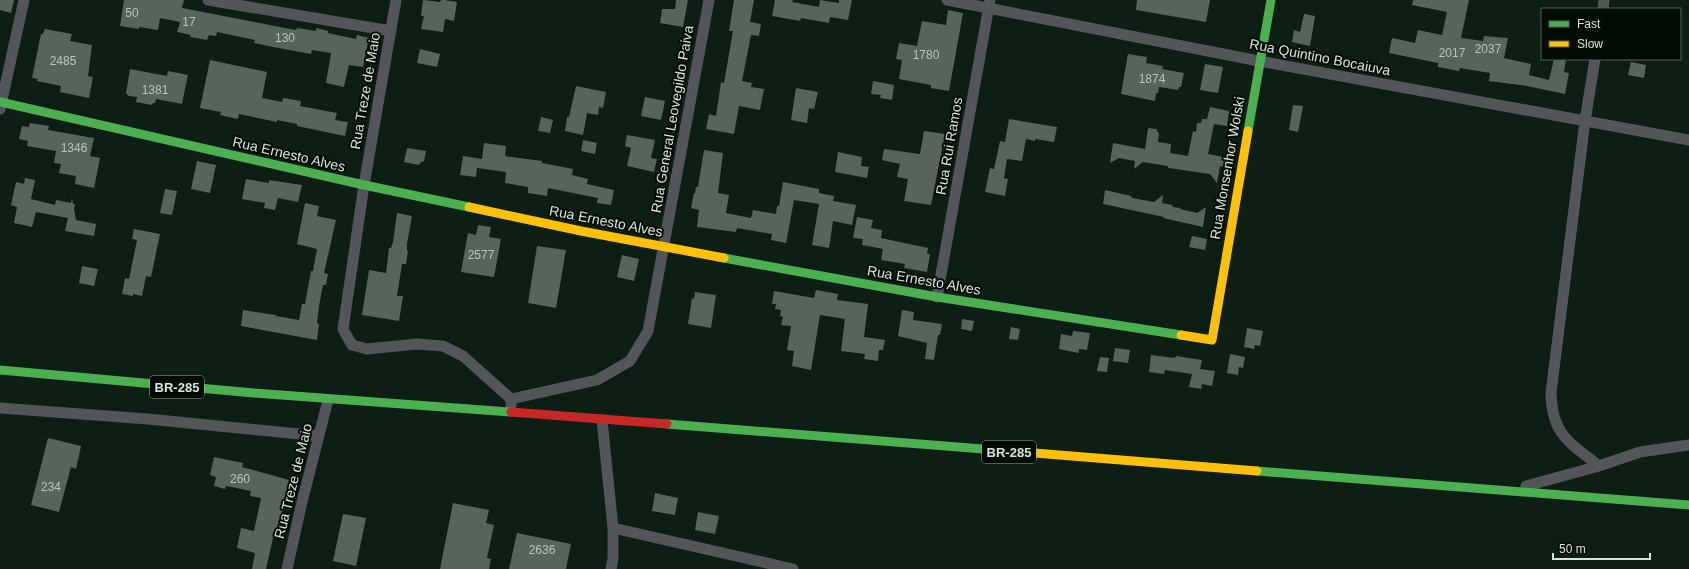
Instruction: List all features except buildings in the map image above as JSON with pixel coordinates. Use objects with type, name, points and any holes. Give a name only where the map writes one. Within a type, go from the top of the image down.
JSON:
[{"type":"main road","name":"Rua Monsenhor Wolski","points":[[1212,340],[1259,61],[1271,0]]},
{"type":"main road","name":"Rua Ernesto Alves","points":[[0,104],[582,232],[937,297],[1212,340]]},
{"type":"main road","name":"BR-285","points":[[6,361],[26,371]]},
{"type":"main road","name":"BR-285","points":[[0,370],[26,371],[166,386],[328,400],[510,412],[1689,505]]},
{"type":"street","points":[[0,104],[24,0]]},
{"type":"street","points":[[208,0],[391,31]]},
{"type":"street","name":"Rua Treze de Maio","points":[[396,0],[364,185],[343,329],[352,345],[367,349],[417,344],[443,346],[463,356],[511,399]]},
{"type":"street","name":"Rua General Leovegildo Paiva","points":[[511,399],[597,380],[630,361],[648,331],[709,0]]},
{"type":"street","name":"Rua Quintino Bocaiuva","points":[[947,0],[989,4],[1259,61],[1689,140]]},
{"type":"street","name":"Rua Rui Ramos","points":[[937,297],[989,4]]},
{"type":"street","points":[[1595,60],[1585,121],[1551,393],[1555,424],[1562,434],[1599,466]]},
{"type":"street","points":[[510,412],[511,399]]},
{"type":"street","name":"Rua Treze de Maio","points":[[287,569],[328,400]]},
{"type":"street","points":[[0,408],[148,419],[319,436]]},
{"type":"street","points":[[602,420],[613,528],[613,558],[611,569]]},
{"type":"street","points":[[1508,491],[1599,466],[1640,452],[1689,445]]},
{"type":"street","points":[[613,528],[793,569]]},
{"type":"traffic: fast","points":[[1248,131],[1271,0]]},
{"type":"traffic: fast","points":[[0,102],[364,185],[469,207]]},
{"type":"traffic: fast","points":[[724,258],[937,297],[1181,335]]},
{"type":"traffic: fast","points":[[0,370],[254,393],[511,412]]},
{"type":"traffic: fast","points":[[667,424],[1022,452]]},
{"type":"traffic: fast","points":[[1257,471],[1689,505]]},
{"type":"traffic: slow","points":[[1181,335],[1212,340],[1248,131]]},
{"type":"traffic: slow","points":[[469,207],[581,231],[724,258]]},
{"type":"traffic: slow","points":[[1022,452],[1257,471]]},
{"type":"traffic: jam","points":[[511,412],[667,424]]}]
